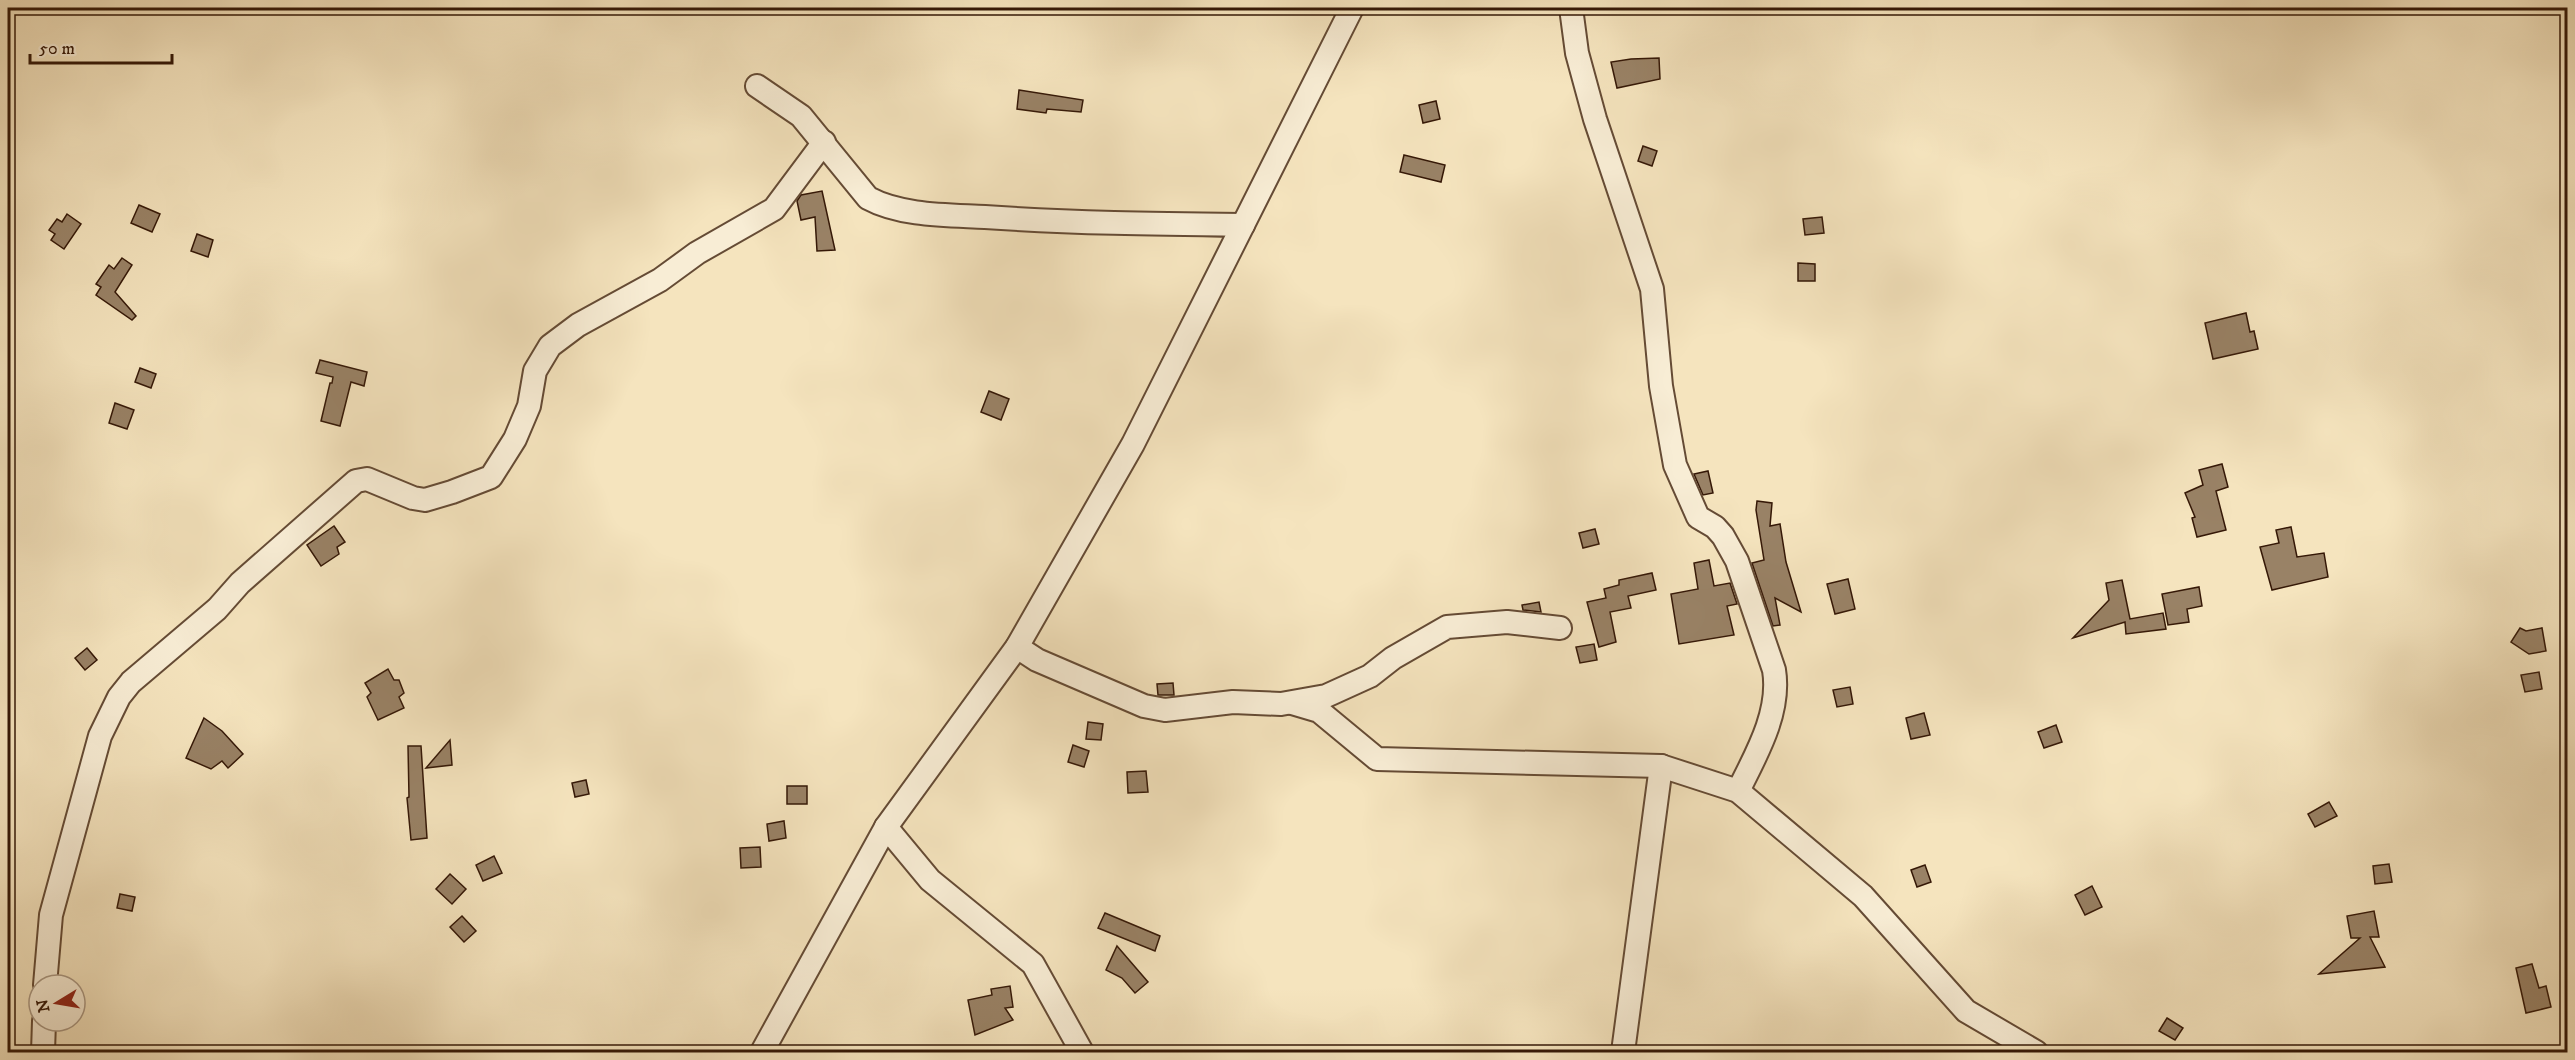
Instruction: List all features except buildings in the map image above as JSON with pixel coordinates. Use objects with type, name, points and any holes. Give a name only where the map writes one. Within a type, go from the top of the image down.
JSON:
[{"type":"street","points":[[762,1053],[886,827],[1017,647],[1133,444],[1352,8]]},
{"type":"street","points":[[1571,8],[1577,53],[1595,119],[1653,289],[1661,386],[1675,465],[1698,517],[1715,527],[1723,536],[1737,561],[1774,670],[1777,688],[1771,714],[1758,750],[1738,791]]},
{"type":"street","points":[[757,86],[801,116],[868,198],[883,206],[943,215],[1075,223],[1243,225]]},
{"type":"street","points":[[46,973],[51,915],[100,736],[119,697],[131,682],[217,609],[240,584],[356,481],[367,479],[413,498],[425,500],[452,492],[495,474],[515,439],[529,406],[535,371],[550,346],[578,325],[660,280],[697,254],[774,209],[824,142]]},
{"type":"street","points":[[1017,647],[1037,660],[1144,706],[1165,710],[1233,702],[1292,703],[1326,696],[1370,676],[1393,658],[1447,627],[1507,622],[1560,628]]},
{"type":"street","points":[[1292,703],[1319,711],[1377,759],[1661,766],[1738,791],[1863,896],[1966,1011],[2036,1053]]},
{"type":"street","points":[[1623,1053],[1661,766]]},
{"type":"street","points":[[886,827],[895,835],[930,880],[1033,964],[1082,1053]]},
{"type":"street","points":[[43,1053],[44,1033]]}]
